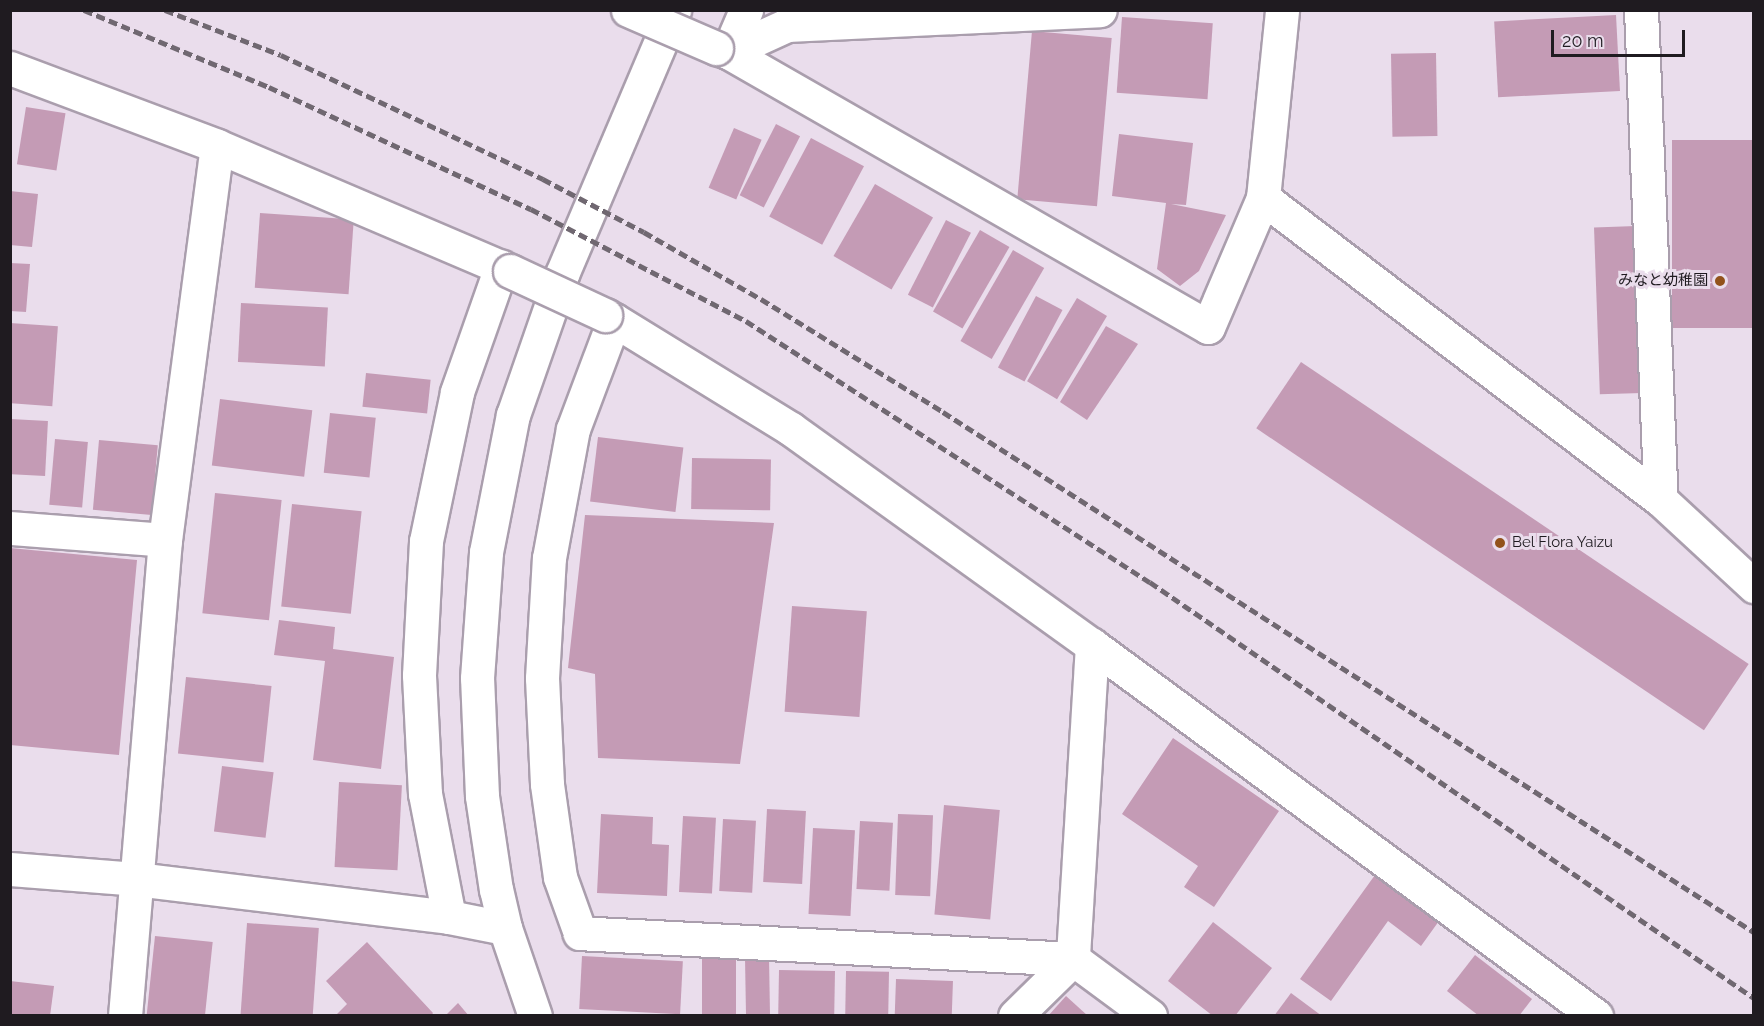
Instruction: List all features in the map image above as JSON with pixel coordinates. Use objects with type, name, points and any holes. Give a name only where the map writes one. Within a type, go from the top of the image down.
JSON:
[{"type":"street","points":[[628,10],[722,50],[1208,327],[1263,198],[1282,10]]},
{"type":"street","points":[[535,1016],[505,928],[496,890],[482,796],[477,678],[486,552],[513,415],[524,382],[562,274],[674,10]]},
{"type":"street","points":[[722,50],[746,10]]},
{"type":"street","points":[[722,50],[787,25],[1100,10]]},
{"type":"street","points":[[1641,10],[1661,500]]},
{"type":"street","points":[[10,68],[217,146],[506,268],[610,318],[790,429],[1092,645],[1596,1016]]},
{"type":"street","points":[[125,1016],[165,540],[217,146]]},
{"type":"street","points":[[1263,198],[1661,500],[1754,586]]},
{"type":"street","points":[[449,917],[425,794],[419,675],[426,541],[457,392],[506,268]]},
{"type":"street","points":[[610,318],[573,429],[549,558],[542,678],[547,784],[560,877],[580,933],[1072,959],[1150,1016]]},
{"type":"street","points":[[10,528],[165,540]]},
{"type":"street","points":[[1015,1016],[1072,959],[1092,645]]},
{"type":"street","points":[[10,869],[136,879],[449,917],[505,928]]},
{"type":"building","points":[[1616,15],[1620,91],[1498,97],[1494,21]]},
{"type":"building","points":[[1122,17],[1213,23],[1207,99],[1117,93]]},
{"type":"building","points":[[1032,31],[1112,38],[1097,206],[1017,199]]},
{"type":"building","points":[[1436,53],[1437,136],[1392,137],[1391,54]]},
{"type":"building","points":[[26,107],[66,113],[56,171],[17,164]]},
{"type":"building","points":[[776,124],[800,136],[764,208],[740,195]]},
{"type":"building","points":[[734,128],[762,140],[736,200],[709,188]]},
{"type":"building","points":[[1119,134],[1193,143],[1186,205],[1171,204],[1226,215],[1199,271],[1180,286],[1157,269],[1166,203],[1112,196]]},
{"type":"building","points":[[811,138],[864,166],[822,245],[769,217]]},
{"type":"building","points":[[1672,140],[1754,140],[1754,328],[1672,328]]},
{"type":"building","points":[[875,184],[933,218],[892,289],[834,256]]},
{"type":"building","points":[[10,191],[38,194],[32,247],[10,245]]},
{"type":"building","points":[[260,213],[354,220],[349,294],[255,288]]},
{"type":"building","points":[[946,220],[971,233],[933,308],[908,295]]},
{"type":"building","points":[[1636,226],[1642,393],[1600,394],[1594,227]]},
{"type":"building","points":[[980,230],[1009,247],[962,328],[933,311]]},
{"type":"building","points":[[1013,250],[1044,268],[992,359],[960,341]]},
{"type":"building","points":[[10,263],[30,264],[26,312],[10,311]]},
{"type":"building","points":[[1036,296],[1062,310],[1024,382],[998,368]]},
{"type":"building","points":[[1077,298],[1107,316],[1057,399],[1027,381]]},
{"type":"building","points":[[241,303],[328,308],[325,366],[238,362]]},
{"type":"building","points":[[10,323],[58,326],[52,406],[10,403]]},
{"type":"building","points":[[1106,326],[1138,344],[1087,420],[1060,402]]},
{"type":"building","name":"Bel Flora Yaizu","points":[[1301,362],[1749,664],[1704,730],[1256,428]]},
{"type":"building","points":[[366,373],[431,380],[427,414],[362,407]]},
{"type":"building","points":[[220,399],[312,410],[304,477],[212,466]]},
{"type":"building","points":[[330,413],[376,418],[369,477],[324,473]]},
{"type":"building","points":[[10,419],[48,421],[45,476],[10,474]]},
{"type":"building","points":[[598,437],[683,447],[675,512],[590,502]]},
{"type":"building","points":[[55,439],[88,442],[82,508],[49,505]]},
{"type":"building","points":[[99,440],[158,445],[152,515],[93,510]]},
{"type":"building","points":[[692,458],[771,459],[770,510],[691,509]]},
{"type":"building","points":[[215,493],[282,500],[269,620],[202,613]]},
{"type":"building","points":[[292,504],[362,511],[351,614],[281,606]]},
{"type":"building","points":[[585,515],[774,523],[740,764],[598,758],[595,674],[568,668]]},
{"type":"building","points":[[10,548],[137,560],[119,755],[10,745]]},
{"type":"building","points":[[792,606],[867,611],[859,717],[785,712]]},
{"type":"building","points":[[279,620],[335,627],[333,649],[394,657],[381,769],[313,760],[325,661],[274,655]]},
{"type":"building","points":[[186,677],[272,686],[263,763],[178,754]]},
{"type":"building","points":[[1173,738],[1279,811],[1214,907],[1184,887],[1198,866],[1122,814]]},
{"type":"building","points":[[222,766],[274,772],[266,838],[214,832]]},
{"type":"building","points":[[339,782],[402,785],[397,870],[335,867]]},
{"type":"building","points":[[944,805],[1000,810],[990,919],[934,915]]},
{"type":"building","points":[[767,809],[806,811],[802,884],[763,882]]},
{"type":"building","points":[[601,814],[653,817],[652,844],[669,845],[667,896],[597,893]]},
{"type":"building","points":[[898,814],[933,815],[930,896],[895,895]]},
{"type":"building","points":[[683,816],[716,818],[712,894],[679,892]]},
{"type":"building","points":[[723,819],[756,821],[752,893],[719,891]]},
{"type":"building","points":[[860,821],[893,823],[889,891],[856,889]]},
{"type":"building","points":[[813,828],[855,830],[850,916],[808,914]]},
{"type":"building","points":[[1375,875],[1439,921],[1421,946],[1388,921],[1331,1001],[1300,979]]},
{"type":"building","points":[[1213,922],[1272,968],[1235,1016],[1213,1016],[1168,981]]},
{"type":"building","points":[[247,923],[319,928],[313,1016],[241,1016]]},
{"type":"building","points":[[155,936],[213,942],[205,1016],[147,1016]]},
{"type":"building","points":[[367,942],[433,1013],[431,1016],[335,1016],[347,1004],[326,981]]},
{"type":"building","points":[[1475,955],[1532,999],[1519,1016],[1479,1016],[1447,991]]},
{"type":"building","points":[[582,956],[683,961],[680,1014],[579,1009]]},
{"type":"building","points":[[745,957],[769,957],[770,1016],[746,1016]]},
{"type":"building","points":[[702,959],[736,959],[736,1016],[702,1016]]},
{"type":"building","points":[[779,970],[835,971],[834,1016],[778,1016]]},
{"type":"building","points":[[846,971],[889,972],[888,1016],[845,1016]]},
{"type":"building","points":[[896,979],[953,981],[952,1016],[895,1016]]},
{"type":"building","points":[[10,981],[54,986],[50,1016],[10,1016]]},
{"type":"building","points":[[1291,993],[1322,1016],[1274,1016]]},
{"type":"building","points":[[1066,996],[1088,1016],[1048,1016]]},
{"type":"building","points":[[458,1003],[469,1016],[445,1016]]},
{"type":"railway","points":[[84,10],[269,87],[531,209],[746,321],[1150,582],[1754,998]]},
{"type":"railway","points":[[165,10],[281,55],[543,179],[644,232],[761,299],[943,412],[1754,932]]},
{"type":"place","name":"みなと幼稚園","points":[[1720,281]]},
{"type":"place","name":"Bel Flora Yaizu","points":[[1500,543]]}]
